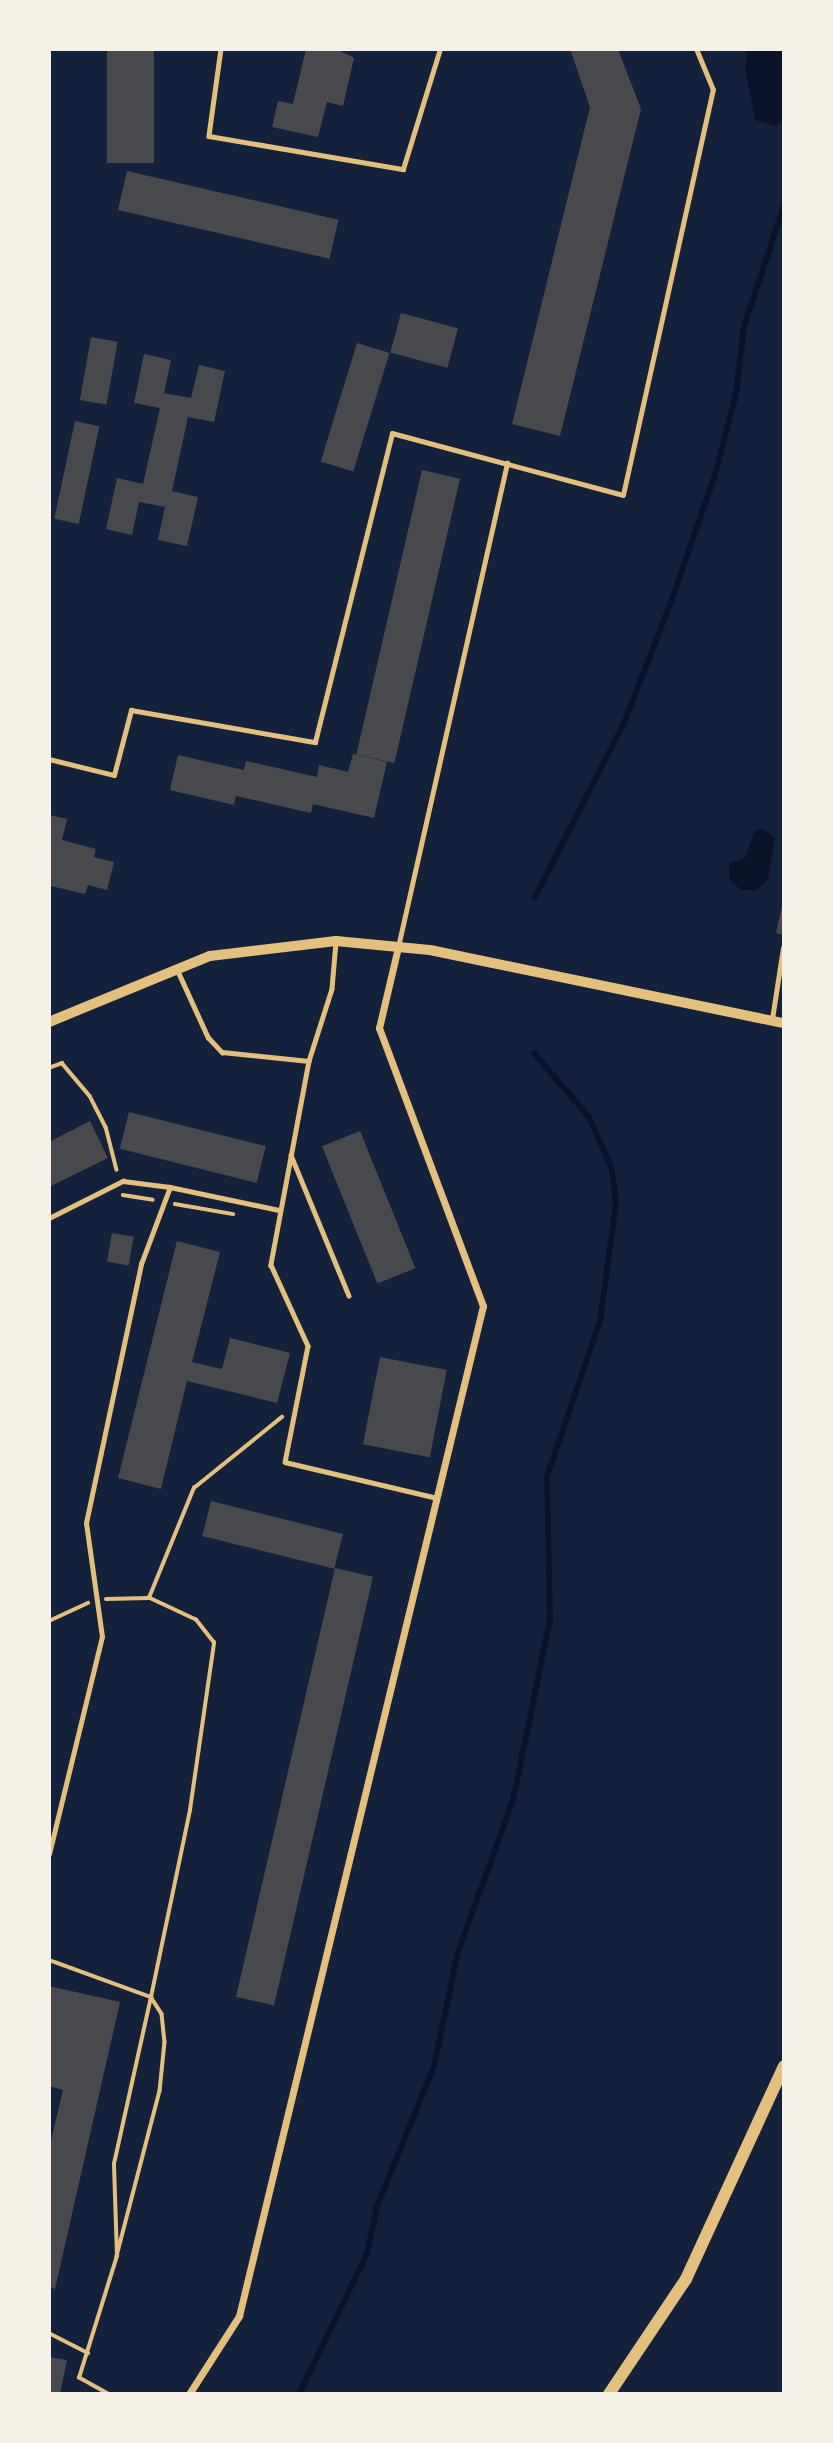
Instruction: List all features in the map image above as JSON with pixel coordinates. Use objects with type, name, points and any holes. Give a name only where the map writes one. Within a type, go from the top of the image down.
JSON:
[{"type":"main road","points":[[609,2394],[685,2279],[781,2082],[784,2066]]},
{"type":"street","points":[[49,1022],[210,956],[336,941],[398,947],[784,1023]]},
{"type":"street","points":[[189,2394],[239,2316],[483,1306],[379,1028],[398,947]]},
{"type":"lane","points":[[221,49],[209,136],[403,169],[440,49]]},
{"type":"lane","points":[[49,759],[114,775],[131,710],[315,742],[393,433],[623,495],[713,90],[696,49]]},
{"type":"lane","points":[[398,947],[507,463]]},
{"type":"lane","points":[[336,941],[332,989],[309,1061],[279,1210],[271,1265],[309,1346],[285,1462],[437,1498]]},
{"type":"lane","points":[[772,1020],[783,948]]},
{"type":"lane","points":[[177,968],[208,1037],[222,1052],[309,1061]]},
{"type":"lane","points":[[290,1154],[349,1296]]},
{"type":"lane","points":[[49,1218],[117,1184],[170,1187],[279,1210]]},
{"type":"lane","points":[[49,1854],[102,1637],[86,1523],[141,1264],[170,1187]]},
{"type":"path","points":[[49,1068],[62,1063],[90,1097],[106,1127],[118,1194],[243,1216]]},
{"type":"path","points":[[117,2256],[114,2164],[190,1810],[214,1643],[196,1620],[149,1598],[194,1488],[283,1417],[286,1403]]},
{"type":"path","points":[[49,1960],[151,1997],[162,2014],[165,2042],[160,2091],[117,2256],[79,2378],[108,2394]]},
{"type":"path","points":[[49,2333],[88,2353]]},
{"type":"water","points":[[748,49],[784,49],[784,121],[775,126],[755,120],[745,68]]},
{"type":"water","points":[[762,828],[775,838],[768,879],[757,890],[741,890],[729,879],[729,863],[745,858],[754,832]]},
{"type":"building","points":[[107,49],[154,49],[154,163],[107,163]]},
{"type":"building","points":[[306,49],[337,49],[354,58],[343,106],[327,102],[318,137],[272,127],[278,101],[293,104]]},
{"type":"building","points":[[570,49],[618,49],[641,109],[560,436],[512,424],[590,107]]},
{"type":"building","points":[[127,171],[338,220],[329,259],[118,210]]},
{"type":"building","points":[[401,313],[458,328],[447,368],[390,353]]},
{"type":"building","points":[[91,337],[118,342],[106,405],[80,400]]},
{"type":"building","points":[[357,343],[390,353],[353,472],[321,462]]},
{"type":"building","points":[[144,354],[171,360],[164,393],[191,398],[199,365],[225,371],[214,422],[188,417],[172,491],[198,497],[187,546],[158,540],[165,507],[139,502],[132,535],[106,529],[117,478],[143,484],[160,408],[134,403]]},
{"type":"building","points":[[75,421],[99,426],[79,524],[54,519]]},
{"type":"building","points":[[422,470],[460,479],[394,763],[356,755]]},
{"type":"building","points":[[353,754],[387,762],[374,818],[313,804],[311,813],[236,796],[234,805],[170,790],[178,755],[244,770],[246,761],[317,777],[319,765],[348,772]]},
{"type":"building","points":[[49,815],[67,819],[62,840],[96,849],[94,857],[114,862],[107,890],[88,885],[85,894],[51,886]]},
{"type":"building","points":[[784,901],[784,935],[776,933]]},
{"type":"building","points":[[129,1112],[266,1146],[257,1183],[120,1149]]},
{"type":"building","points":[[90,1121],[108,1158],[49,1187],[49,1142]]},
{"type":"building","points":[[360,1131],[415,1268],[377,1284],[322,1146]]},
{"type":"building","points":[[112,1233],[134,1237],[129,1265],[107,1262]]},
{"type":"building","points":[[177,1241],[220,1252],[192,1362],[222,1369],[230,1338],[290,1353],[277,1403],[187,1381],[161,1489],[118,1478]]},
{"type":"building","points":[[380,1357],[447,1370],[430,1457],[363,1444]]},
{"type":"building","points":[[211,1501],[343,1534],[334,1569],[202,1536]]},
{"type":"building","points":[[335,1568],[373,1577],[274,2005],[236,1997]]},
{"type":"building","points":[[49,1986],[120,2002],[55,2289],[49,2287],[49,2149],[63,2090],[49,2086]]},
{"type":"building","points":[[49,2357],[67,2360],[60,2394],[49,2394]]},
{"type":"waterway","points":[[535,897],[624,723],[671,602],[714,478],[736,394],[744,326],[784,205]]},
{"type":"waterway","points":[[299,2394],[367,2254],[377,2206],[434,2066],[458,1952],[513,1800],[550,1619],[547,1476],[600,1321],[616,1203],[612,1169],[589,1117],[534,1053]]}]
